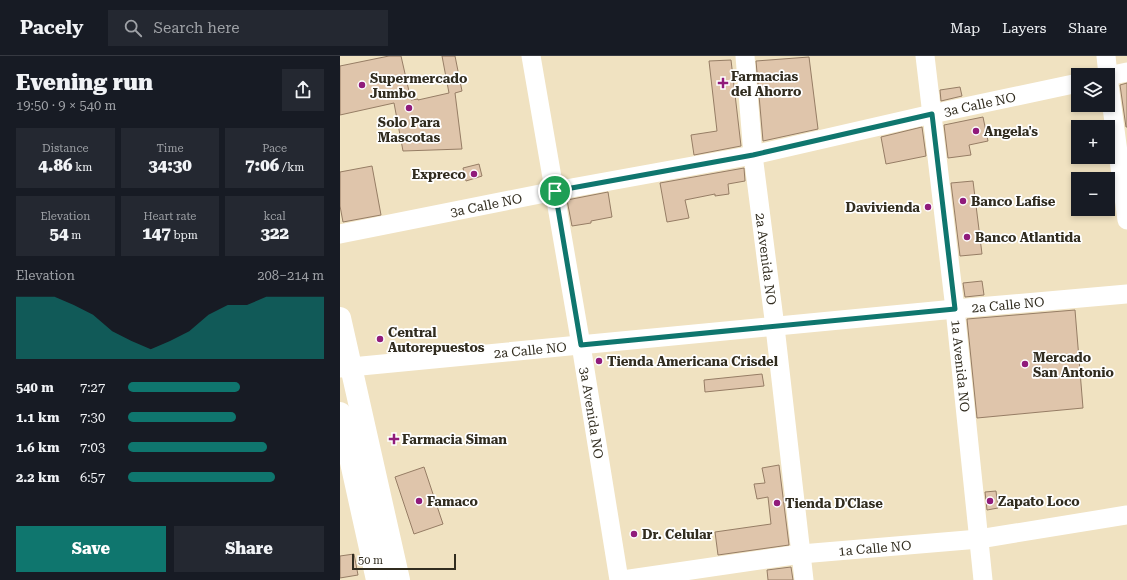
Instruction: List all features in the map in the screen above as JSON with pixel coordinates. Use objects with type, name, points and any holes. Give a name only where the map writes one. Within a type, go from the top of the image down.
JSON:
[{"type":"main road","points":[[340,318],[346,368],[399,580]]},
{"type":"main road","points":[[340,414],[377,580]]},
{"type":"street","name":"3a Avenida NO","points":[[531,56],[581,345],[619,580]]},
{"type":"street","name":"2a Avenida NO","points":[[745,56],[753,155],[775,327],[804,580]]},
{"type":"street","name":"1a Avenida NO","points":[[925,56],[955,309],[984,580]]},
{"type":"street","points":[[1106,56],[1107,68]]},
{"type":"street","points":[[1115,75],[1127,72]]},
{"type":"street","name":"3a Calle NO","points":[[340,234],[555,191],[753,155],[932,114],[1071,84]]},
{"type":"street","points":[[1113,112],[1127,220]]},
{"type":"street","name":"2a Calle NO","points":[[346,368],[955,309],[1127,294]]},
{"type":"street","name":"1a Calle NO","points":[[623,580],[801,554],[979,539],[1127,515]]},
{"type":"building","points":[[389,56],[401,56],[411,100],[418,100],[449,93],[442,56],[455,56],[462,91],[455,93],[462,149],[403,151],[394,103],[340,115],[340,66]]},
{"type":"building","points":[[809,57],[818,129],[763,141],[756,61]]},
{"type":"building","points":[[731,60],[741,146],[694,155],[691,135],[717,131],[709,61]]},
{"type":"building","points":[[1127,83],[1127,127],[1126,127],[1120,85]]},
{"type":"building","points":[[960,87],[962,96],[941,101],[940,90]]},
{"type":"building","points":[[983,117],[988,141],[969,145],[971,155],[948,158],[944,125]]},
{"type":"building","points":[[922,127],[926,156],[886,164],[881,137]]},
{"type":"building","points":[[479,164],[482,176],[466,181],[463,168]]},
{"type":"building","points":[[372,166],[381,215],[343,222],[340,206],[340,172]]},
{"type":"building","points":[[744,168],[745,181],[728,184],[729,194],[715,196],[715,194],[685,200],[689,218],[667,222],[660,183]]},
{"type":"building","points":[[973,181],[982,254],[960,256],[951,183]]},
{"type":"building","points":[[608,192],[612,217],[591,221],[591,223],[572,226],[567,200]]},
{"type":"building","points":[[982,281],[984,295],[965,297],[963,283]]},
{"type":"building","name":"Mercado San Antonio","points":[[1075,310],[1083,408],[977,418],[967,319]]},
{"type":"building","points":[[762,374],[764,386],[705,392],[704,380]]},
{"type":"building","points":[[779,465],[789,545],[718,555],[715,532],[771,524],[768,497],[757,499],[754,484],[765,483],[762,468]]},
{"type":"building","name":"Famaco","points":[[424,467],[443,524],[414,534],[395,477]]},
{"type":"building","name":"Zapato Loco","points":[[996,491],[998,508],[987,510],[985,492]]},
{"type":"building","points":[[354,554],[358,575],[340,578],[340,556]]},
{"type":"building","points":[[791,567],[793,580],[768,580],[767,570]]},
{"type":"place","name":"Farmacias del Ahorro","points":[[723,83]]},
{"type":"place","name":"Supermercado Jumbo","points":[[362,85]]},
{"type":"place","name":"Solo Para Mascotas","points":[[409,108]]},
{"type":"place","name":"Angela's","points":[[976,131]]},
{"type":"place","name":"Expreco","points":[[474,174]]},
{"type":"place","name":"Banco Lafise","points":[[963,201]]},
{"type":"place","name":"Davivienda","points":[[928,207]]},
{"type":"place","name":"Banco Atlantida","points":[[967,237]]},
{"type":"place","name":"Central Autorepuestos","points":[[380,339]]},
{"type":"place","name":"Tienda Americana Crisdel","points":[[599,361]]},
{"type":"place","name":"Mercado San Antonio","points":[[1025,364]]},
{"type":"place","name":"Farmacia Siman","points":[[394,439]]},
{"type":"place","name":"Famaco","points":[[419,501]]},
{"type":"place","name":"Zapato Loco","points":[[990,501]]},
{"type":"place","name":"Tienda D'Clase","points":[[777,503]]},
{"type":"place","name":"Dr. Celular","points":[[634,534]]},
{"type":"route","points":[[932,114],[955,309],[581,345],[555,191],[753,155],[932,114]]}]
